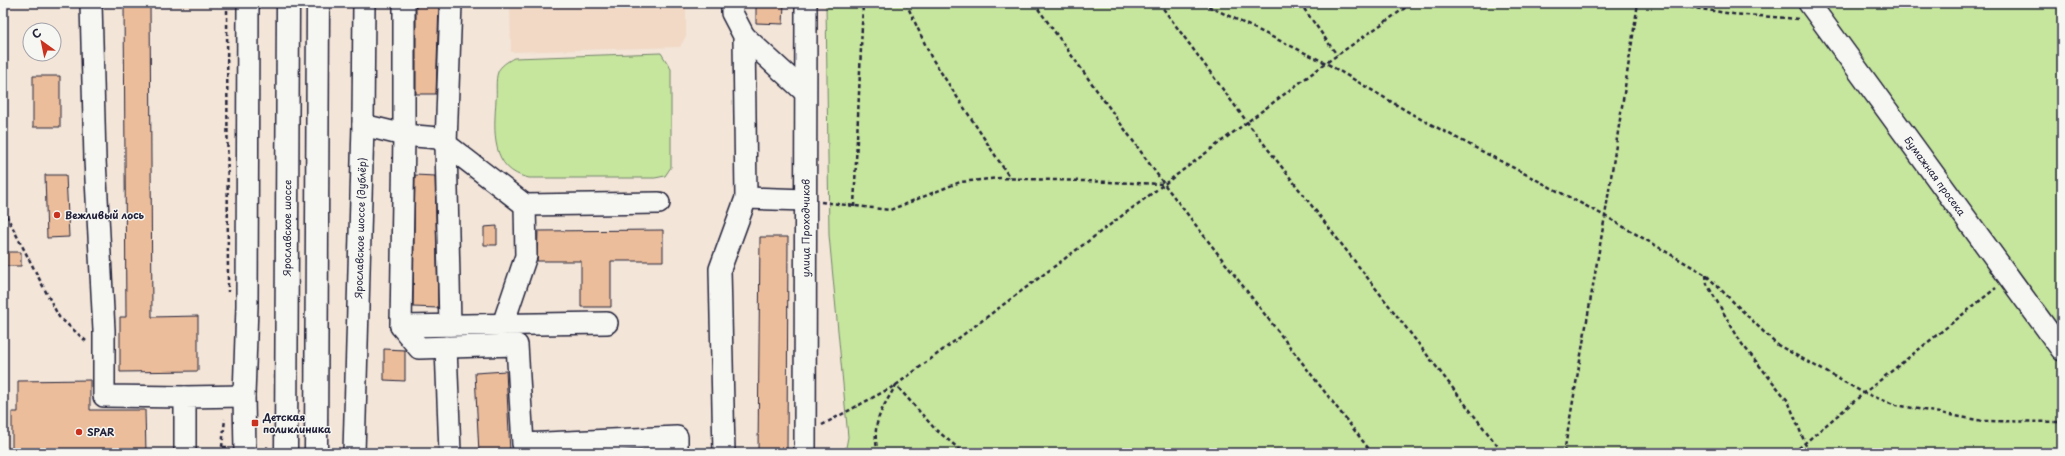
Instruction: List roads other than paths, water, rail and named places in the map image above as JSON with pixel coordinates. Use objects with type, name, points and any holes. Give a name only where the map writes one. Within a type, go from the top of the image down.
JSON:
[{"type":"main road","name":"Ярославское шоссе","points":[[286,453],[288,3]]},
{"type":"main road","points":[[316,453],[318,3]]},
{"type":"street","points":[[91,3],[94,160],[104,345],[104,396],[236,396]]},
{"type":"street","points":[[234,449],[236,396],[247,306],[248,3]]},
{"type":"street","name":"Ярославское шоссе (дублёр)","points":[[354,453],[363,125],[364,3]]},
{"type":"street","points":[[404,3],[404,135],[401,326],[420,348],[517,345],[523,444],[677,438],[677,453]]},
{"type":"street","points":[[450,325],[446,144],[451,3]]},
{"type":"street","points":[[732,3],[732,13],[744,36],[805,92]]},
{"type":"street","name":"улица Проходчиков","points":[[805,453],[806,3]]},
{"type":"street","name":"Бумажная просека","points":[[1809,3],[2062,350]]},
{"type":"street","points":[[724,453],[720,269],[746,198],[744,36]]},
{"type":"street","points":[[363,125],[404,135],[438,138],[525,205],[659,203]]},
{"type":"street","points":[[746,198],[805,200]]},
{"type":"street","points":[[503,324],[526,256],[525,205]]},
{"type":"street","points":[[401,326],[608,323]]},
{"type":"street","points":[[446,347],[450,453]]},
{"type":"street","points":[[185,397],[185,453]]},
{"type":"place","name":"Вежливый лось","points":[[57,215]]},
{"type":"place","name":"Детская поликлиника","points":[[255,423]]},
{"type":"place","name":"SPAR","points":[[79,432]]}]
